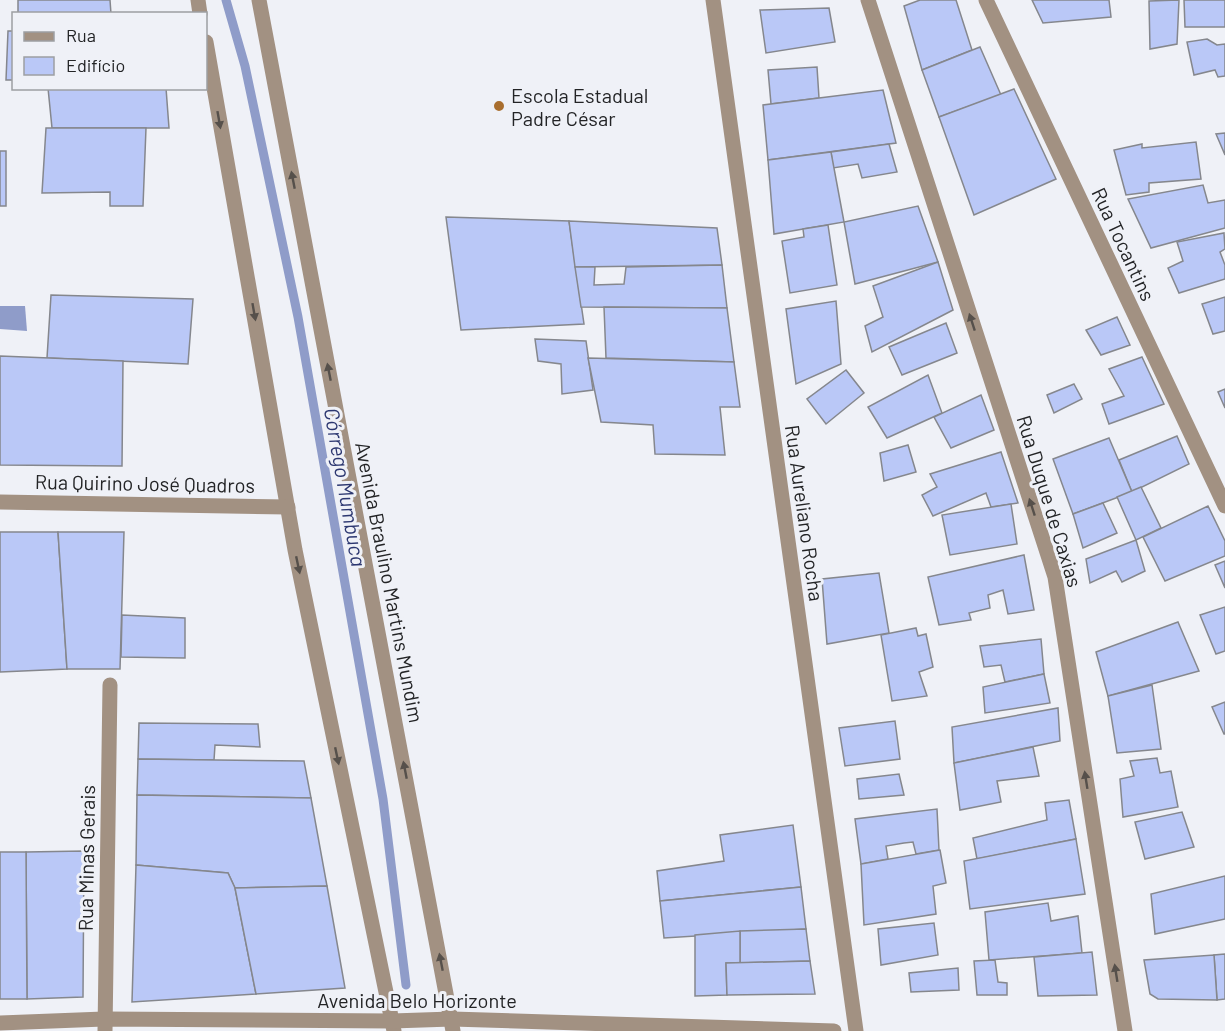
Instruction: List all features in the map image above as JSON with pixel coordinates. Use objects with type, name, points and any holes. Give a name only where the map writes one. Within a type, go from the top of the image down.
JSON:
[{"type":"street","name":"Avenida Braulino Martins Mundim","points":[[259,0],[452,1025]]},
{"type":"street","name":"Rua Aureliano Rocha","points":[[713,0],[856,1031]]},
{"type":"street","name":"Rua Duque de Caxias","points":[[868,0],[1055,577],[1125,1031]]},
{"type":"street","name":"Rua Tocantins","points":[[986,0],[1225,506]]},
{"type":"street","points":[[207,48],[298,561],[393,1026]]},
{"type":"street","name":"Rua Quirino José Quadros","points":[[0,502],[288,507]]},
{"type":"street","name":"Rua Minas Gerais","points":[[104,1025],[110,685]]},
{"type":"street","name":"Avenida Belo Horizonte","points":[[0,1023],[452,1025],[834,1031]]},
{"type":"water","points":[[0,306],[25,306],[27,331],[0,329]]},
{"type":"building","points":[[18,0],[110,0],[111,12],[18,12]]},
{"type":"building","points":[[920,0],[956,0],[972,50],[922,70],[904,6]]},
{"type":"building","points":[[1032,0],[1109,0],[1111,17],[1043,23]]},
{"type":"building","points":[[1179,0],[1177,44],[1150,49],[1149,1]]},
{"type":"building","points":[[1184,0],[1225,0],[1225,27],[1185,27]]},
{"type":"building","points":[[829,8],[835,42],[766,53],[760,10]]},
{"type":"building","points":[[8,31],[12,31],[12,80],[6,80]]},
{"type":"building","points":[[1207,39],[1217,45],[1225,44],[1225,76],[1218,77],[1215,70],[1194,75],[1187,42]]},
{"type":"building","points":[[980,47],[1001,95],[939,117],[922,70]]},
{"type":"building","points":[[817,67],[819,98],[771,104],[768,70]]},
{"type":"building","points":[[1014,89],[1056,179],[974,215],[939,117]]},
{"type":"building","points":[[48,90],[166,90],[169,128],[52,128]]},
{"type":"building","points":[[883,90],[896,143],[768,160],[763,105]]},
{"type":"building","points":[[46,128],[146,128],[143,206],[110,206],[110,192],[42,193]]},
{"type":"building","points":[[1225,133],[1225,155],[1216,134]]},
{"type":"building","points":[[1196,142],[1201,179],[1149,183],[1149,192],[1126,195],[1114,150],[1142,144],[1142,148]]},
{"type":"building","points":[[889,144],[897,172],[862,178],[858,164],[833,168],[831,152]]},
{"type":"building","points":[[0,151],[6,151],[6,206],[0,206]]},
{"type":"building","points":[[831,152],[844,222],[774,234],[768,160]]},
{"type":"building","points":[[1203,185],[1208,203],[1225,200],[1225,228],[1151,248],[1128,199]]},
{"type":"building","points":[[918,206],[938,262],[855,284],[844,222]]},
{"type":"building","points":[[446,217],[569,221],[584,324],[461,330]]},
{"type":"building","points":[[569,221],[717,228],[722,265],[575,267]]},
{"type":"building","points":[[828,225],[837,285],[790,293],[782,241],[804,237],[803,229]]},
{"type":"building","points":[[1224,233],[1225,249],[1220,252],[1225,265],[1225,279],[1179,293],[1168,268],[1183,261],[1177,242]]},
{"type":"building","points":[[938,262],[953,310],[872,352],[865,326],[883,317],[873,286]]},
{"type":"building","points":[[722,265],[727,308],[581,307],[575,267],[595,267],[594,285],[624,284],[626,267]]},
{"type":"building","points":[[51,295],[193,299],[188,364],[47,358]]},
{"type":"building","points":[[1225,297],[1225,331],[1213,334],[1202,304]]},
{"type":"building","points":[[836,301],[841,364],[796,384],[786,309]]},
{"type":"building","points":[[604,307],[727,308],[734,362],[606,358]]},
{"type":"building","points":[[1117,317],[1130,345],[1101,355],[1086,330]]},
{"type":"building","points":[[946,323],[957,353],[902,375],[889,347]]},
{"type":"building","points":[[535,339],[586,341],[593,390],[562,394],[561,364],[538,361]]},
{"type":"building","points":[[0,356],[123,361],[122,466],[0,465]]},
{"type":"building","points":[[1142,357],[1164,404],[1109,424],[1102,404],[1124,396],[1109,369]]},
{"type":"building","points":[[588,358],[734,362],[740,407],[720,407],[725,455],[655,454],[653,425],[601,422]]},
{"type":"building","points":[[846,370],[864,393],[826,424],[807,399]]},
{"type":"building","points":[[928,375],[942,413],[887,438],[868,407]]},
{"type":"building","points":[[1074,384],[1082,399],[1054,413],[1047,395]]},
{"type":"building","points":[[1225,389],[1225,408],[1218,392]]},
{"type":"building","points":[[981,395],[994,430],[951,448],[934,417]]},
{"type":"building","points":[[1177,436],[1189,464],[1132,492],[1119,460]]},
{"type":"building","points":[[1109,438],[1132,492],[1073,514],[1053,459]]},
{"type":"building","points":[[908,445],[916,472],[884,481],[880,453]]},
{"type":"building","points":[[1001,452],[1018,503],[991,507],[986,493],[933,516],[922,495],[937,487],[930,474]]},
{"type":"building","points":[[1141,487],[1161,528],[1136,540],[1117,497]]},
{"type":"building","points":[[1103,503],[1117,533],[1083,548],[1073,514]]},
{"type":"building","points":[[1011,504],[1017,544],[950,555],[942,515]]},
{"type":"building","points":[[1208,506],[1225,541],[1225,556],[1165,581],[1143,537]]},
{"type":"building","points":[[0,532],[58,532],[67,669],[0,672]]},
{"type":"building","points":[[58,532],[124,532],[120,669],[67,669]]},
{"type":"building","points":[[1136,540],[1145,571],[1122,582],[1116,571],[1090,583],[1086,559]]},
{"type":"building","points":[[1024,555],[1034,610],[1008,614],[1003,590],[988,595],[990,608],[969,613],[971,620],[939,625],[928,577]]},
{"type":"building","points":[[1225,561],[1225,588],[1215,565]]},
{"type":"building","points":[[879,573],[889,633],[827,644],[822,579]]},
{"type":"building","points":[[1225,607],[1225,651],[1216,654],[1200,615]]},
{"type":"building","points":[[122,615],[185,618],[185,658],[121,657]]},
{"type":"building","points":[[1178,622],[1199,671],[1108,696],[1096,652]]},
{"type":"building","points":[[916,628],[918,636],[926,634],[933,667],[919,672],[927,696],[892,701],[881,635]]},
{"type":"building","points":[[1041,639],[1044,674],[1005,682],[1001,665],[984,667],[980,646]]},
{"type":"building","points":[[1044,674],[1050,703],[985,713],[983,687]]},
{"type":"building","points":[[1152,685],[1161,749],[1117,753],[1108,696]]},
{"type":"building","points":[[1225,702],[1225,734],[1224,734],[1212,707]]},
{"type":"building","points":[[1058,708],[1060,741],[954,763],[952,727]]},
{"type":"building","points":[[895,721],[900,759],[845,766],[839,728]]},
{"type":"building","points":[[139,723],[258,724],[260,747],[215,745],[214,760],[138,759]]},
{"type":"building","points":[[1033,747],[1039,776],[997,781],[1001,802],[960,810],[954,763]]},
{"type":"building","points":[[1157,758],[1160,773],[1171,771],[1178,807],[1123,817],[1120,779],[1134,776],[1130,761]]},
{"type":"building","points":[[138,759],[304,761],[311,798],[137,795]]},
{"type":"building","points":[[899,774],[904,795],[859,799],[857,779]]},
{"type":"building","points":[[137,795],[311,798],[327,886],[235,888],[228,873],[136,865]]},
{"type":"building","points":[[1069,800],[1076,839],[977,859],[973,838],[1047,820],[1045,803]]},
{"type":"building","points":[[937,809],[939,850],[916,854],[913,842],[886,846],[888,859],[861,864],[855,819]]},
{"type":"building","points":[[1182,812],[1194,847],[1145,859],[1135,822]]},
{"type":"building","points":[[793,825],[801,887],[660,901],[657,871],[724,861],[720,835]]},
{"type":"building","points":[[1076,839],[1085,894],[970,909],[964,861]]},
{"type":"building","points":[[940,850],[946,883],[933,886],[936,914],[864,925],[861,864]]},
{"type":"building","points":[[84,851],[83,997],[27,999],[26,852]]},
{"type":"building","points":[[0,852],[26,852],[27,999],[0,999]]},
{"type":"building","points":[[136,865],[228,873],[235,888],[256,994],[132,1002]]},
{"type":"building","points":[[1225,876],[1225,919],[1155,934],[1151,894]]},
{"type":"building","points":[[327,886],[345,988],[256,994],[235,888]]},
{"type":"building","points":[[801,887],[806,929],[664,938],[660,901]]},
{"type":"building","points":[[1048,903],[1051,921],[1078,916],[1082,953],[989,960],[985,912]]},
{"type":"building","points":[[934,923],[938,955],[881,965],[878,929]]},
{"type":"building","points":[[806,929],[810,961],[740,963],[740,931]]},
{"type":"building","points":[[740,931],[740,963],[726,963],[727,995],[695,996],[695,935]]},
{"type":"building","points":[[1092,952],[1097,995],[1038,996],[1034,957]]},
{"type":"building","points":[[1225,954],[1225,999],[1217,1000],[1214,955]]},
{"type":"building","points":[[1214,955],[1217,1000],[1158,999],[1150,994],[1144,960]]},
{"type":"building","points":[[995,960],[998,982],[1007,983],[1007,995],[977,995],[974,961]]},
{"type":"building","points":[[810,961],[815,994],[727,995],[726,963]]},
{"type":"building","points":[[958,968],[959,990],[911,992],[909,973]]},
{"type":"waterway","name":"Córrego Mumbuca","points":[[226,0],[245,66],[298,317],[383,799],[406,985]]},
{"type":"place","name":"Escola Estadual Padre César","points":[[499,106]]}]
